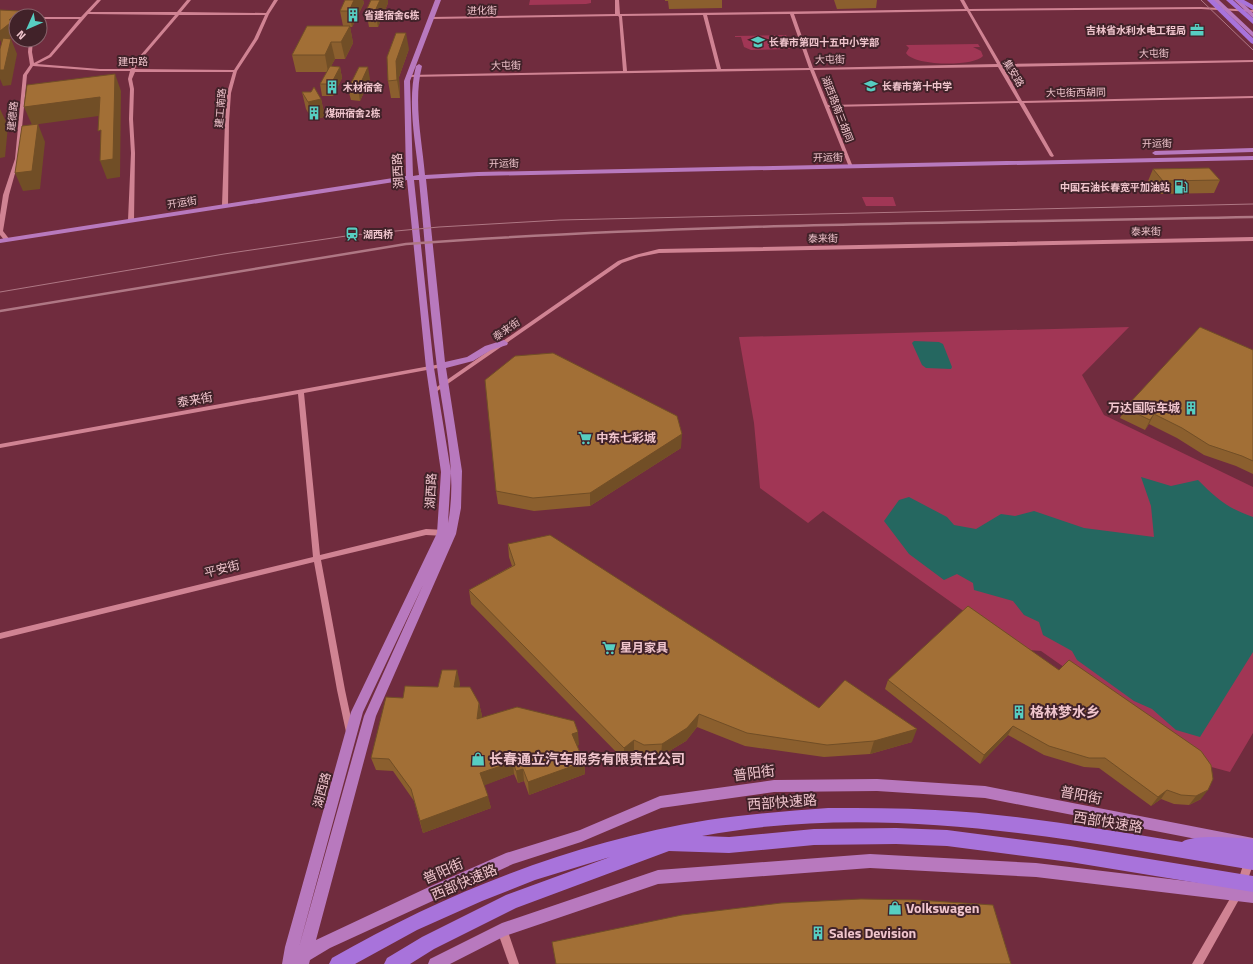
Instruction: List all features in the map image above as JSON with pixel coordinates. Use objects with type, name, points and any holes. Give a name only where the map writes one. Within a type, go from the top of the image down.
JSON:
[{"type":"highway","points":[[1210,0],[1253,42]]},
{"type":"highway","points":[[1220,0],[1253,31]]},
{"type":"highway","points":[[1229,0],[1253,22]]},
{"type":"highway","points":[[1238,0],[1252,12]]},
{"type":"highway","name":"西部快速路","points":[[338,964],[421,919],[525,874],[591,853],[636,841],[719,825],[808,816],[906,816],[999,824],[1170,848],[1253,862]]},
{"type":"highway","points":[[393,964],[428,943],[512,901],[669,843],[729,845],[814,837],[896,836],[947,838],[1070,854],[1253,884]]},
{"type":"highway","points":[[1170,848],[1214,845],[1253,847]]},
{"type":"main road","name":"湖西路","points":[[434,18],[438,0]]},
{"type":"main road","name":"湖西路","points":[[289,964],[292,947],[357,712],[447,533],[446,472],[430,368],[410,178],[407,81],[412,76],[434,18],[443,0]]},
{"type":"main road","points":[[1216,0],[1253,35]]},
{"type":"main road","name":"湖西路","points":[[303,960],[370,716],[447,533],[456,508],[457,471],[441,366],[412,76]]},
{"type":"main road","name":"开运街","points":[[1014,163],[1052,156],[1253,150]]},
{"type":"main road","name":"开运街","points":[[4,240],[225,205],[421,177],[485,174],[1253,158]]},
{"type":"main road","name":"开运街","points":[[1014,163],[1045,166],[1253,164]]},
{"type":"main road","points":[[441,366],[470,359],[488,348],[504,343]]},
{"type":"main road","name":"普阳街","points":[[289,964],[303,960],[325,943],[511,858],[581,836],[660,802],[774,786],[877,785],[985,792],[1253,847]]},
{"type":"main road","points":[[435,964],[502,930],[658,877],[870,861],[1036,870],[1253,896]]},
{"type":"street","points":[[32,65],[50,56],[99,0]]},
{"type":"street","points":[[131,220],[133,153],[131,119],[132,89],[130,79],[132,70],[135,64],[189,0]]},
{"type":"street","name":"建工南路","points":[[225,205],[229,93],[235,71],[256,39],[267,14],[276,0]]},
{"type":"street","points":[[618,0],[618,14],[621,17],[625,72]]},
{"type":"street","name":"集安路","points":[[962,0],[1052,156]]},
{"type":"street","name":"进化街","points":[[434,18],[968,10],[1225,9],[1252,12]]},
{"type":"street","points":[[88,12],[267,14]]},
{"type":"street","name":"湖西路南三胡同","points":[[792,13],[804,49],[851,167]]},
{"type":"street","points":[[705,14],[719,70]]},
{"type":"street","points":[[48,18],[82,18]]},
{"type":"street","name":"建德路","points":[[4,240],[0,231],[6,195],[17,160],[25,75],[32,65],[30,48]]},
{"type":"street","name":"大屯街","points":[[412,76],[1253,61]]},
{"type":"street","name":"建中路","points":[[32,65],[78,70],[235,71]]},
{"type":"street","name":"大屯街西胡同","points":[[827,106],[1253,97]]},
{"type":"street","name":"泰来街","points":[[434,391],[620,262],[659,251],[1253,239]]},
{"type":"street","name":"泰来街","points":[[0,446],[441,366]]},
{"type":"street","points":[[301,392],[317,558],[341,690],[351,734]]},
{"type":"street","name":"平安街","points":[[0,636],[426,532],[447,533]]},
{"type":"street","points":[[1197,964],[1238,894],[1253,847]]},
{"type":"street","points":[[502,930],[514,964]]},
{"type":"shaded area","points":[[530,0],[591,0],[591,3],[529,5]]},
{"type":"shaded area","points":[[786,35],[792,47],[789,49],[751,50],[744,47],[741,37],[735,37],[735,36]]},
{"type":"shaded area","points":[[978,44],[980,47],[973,47],[981,51],[983,56],[977,60],[968,62],[944,64],[931,63],[911,57],[906,53],[909,48],[906,45]]},
{"type":"shaded area","points":[[862,197],[893,197],[896,206],[866,206]]},
{"type":"shaded area","points":[[1129,327],[1082,375],[1104,415],[1253,487],[1253,733],[1230,772],[1204,765],[1041,651],[1017,649],[823,511],[808,523],[760,488],[754,423],[739,337]]},
{"type":"water","points":[[914,341],[939,342],[943,344],[952,367],[951,369],[926,368],[922,365],[912,343]]},
{"type":"water","points":[[1141,477],[1171,486],[1198,480],[1223,502],[1236,510],[1253,517],[1253,652],[1200,737],[1176,730],[1152,709],[1134,701],[1077,660],[1072,651],[1043,635],[1039,622],[1024,615],[1013,601],[974,590],[973,583],[957,574],[944,580],[909,554],[884,521],[899,500],[909,497],[947,517],[954,525],[976,529],[1001,514],[1015,516],[1034,511],[1084,528],[1154,537],[1151,506]]},
{"type":"building","points":[[345,0],[354,0],[349,11],[340,11]]},
{"type":"building","points":[[371,0],[380,0],[375,11],[366,11]]},
{"type":"building","points":[[0,10],[8,10],[8,25],[0,31]]},
{"type":"building","points":[[307,26],[350,26],[341,42],[331,42],[325,55],[292,55]]},
{"type":"building","points":[[396,33],[406,33],[396,61],[397,80],[388,81],[387,57]]},
{"type":"building","points":[[3,38],[8,39],[9,48],[4,70],[0,70],[0,49]]},
{"type":"building","points":[[330,66],[340,67],[331,84],[320,84]]},
{"type":"building","points":[[359,67],[368,67],[358,89],[348,89]]},
{"type":"building","points":[[115,74],[113,159],[100,161],[101,130],[98,131],[100,97],[24,107],[27,85]]},
{"type":"building","points":[[314,87],[321,99],[308,102],[302,92],[311,92]]},
{"type":"building","points":[[38,124],[32,171],[15,173],[22,126]]},
{"type":"building","points":[[1209,168],[1220,180],[1163,181],[1153,169]]},
{"type":"building","name":"万达国际车城","points":[[1200,327],[1253,350],[1253,461],[1209,445],[1182,428],[1154,414],[1150,420],[1125,408]]},
{"type":"building","name":"中东七彩城","points":[[553,353],[677,416],[682,434],[590,493],[533,498],[496,491],[485,380],[515,356]]},
{"type":"building","name":"星月家具","points":[[550,535],[819,708],[845,680],[917,729],[874,741],[827,745],[747,733],[699,714],[687,728],[662,744],[644,745],[634,740],[624,748],[469,590],[515,565],[508,544]]},
{"type":"building","name":"格林梦水乡","points":[[968,606],[1059,670],[1069,660],[1201,751],[1211,765],[1213,779],[1208,790],[1196,796],[1181,795],[1167,790],[1158,797],[1105,758],[1089,758],[1049,746],[1013,726],[984,755],[888,680]]},
{"type":"building","name":"长春通立汽车服务有限责任公司","points":[[442,670],[457,670],[454,687],[470,687],[479,703],[477,719],[517,707],[574,721],[578,732],[572,734],[584,762],[528,782],[523,769],[516,771],[513,762],[480,773],[488,796],[420,821],[411,789],[389,759],[371,758],[386,697],[403,698],[405,686],[438,687]]},
{"type":"building","name":"Sales Devision","points":[[861,899],[917,900],[993,905],[1011,964],[556,964],[552,942],[682,915],[781,903]]},
{"type":"tram line","points":[[1201,0],[1253,50]]},
{"type":"tram line","points":[[0,292],[224,254],[353,235],[439,227],[560,220],[1253,204]]},
{"type":"railway","points":[[0,311],[406,244],[512,237],[724,228],[1253,217]]},
{"type":"place","name":"省建宿舍6栋","points":[[353,15]]},
{"type":"place","name":"吉林省水利水电工程局","points":[[1197,30]]},
{"type":"place","name":"长春市第四十五中小学部","points":[[758,42]]},
{"type":"place","name":"长春市第十中学","points":[[871,86]]},
{"type":"place","name":"木材宿舍","points":[[332,87]]},
{"type":"place","name":"煤研宿舍2栋","points":[[314,113]]},
{"type":"place","name":"中国石油长春宽平加油站","points":[[1181,187]]},
{"type":"place","name":"湖西桥","points":[[352,234]]},
{"type":"place","name":"万达国际车城","points":[[1191,408]]},
{"type":"place","name":"中东七彩城","points":[[585,438]]},
{"type":"place","name":"星月家具","points":[[609,648]]},
{"type":"place","name":"格林梦水乡","points":[[1019,712]]},
{"type":"place","name":"长春通立汽车服务有限责任公司","points":[[478,759]]},
{"type":"place","name":"Volkswagen","points":[[895,908]]},
{"type":"place","name":"Sales Devision","points":[[818,933]]}]
